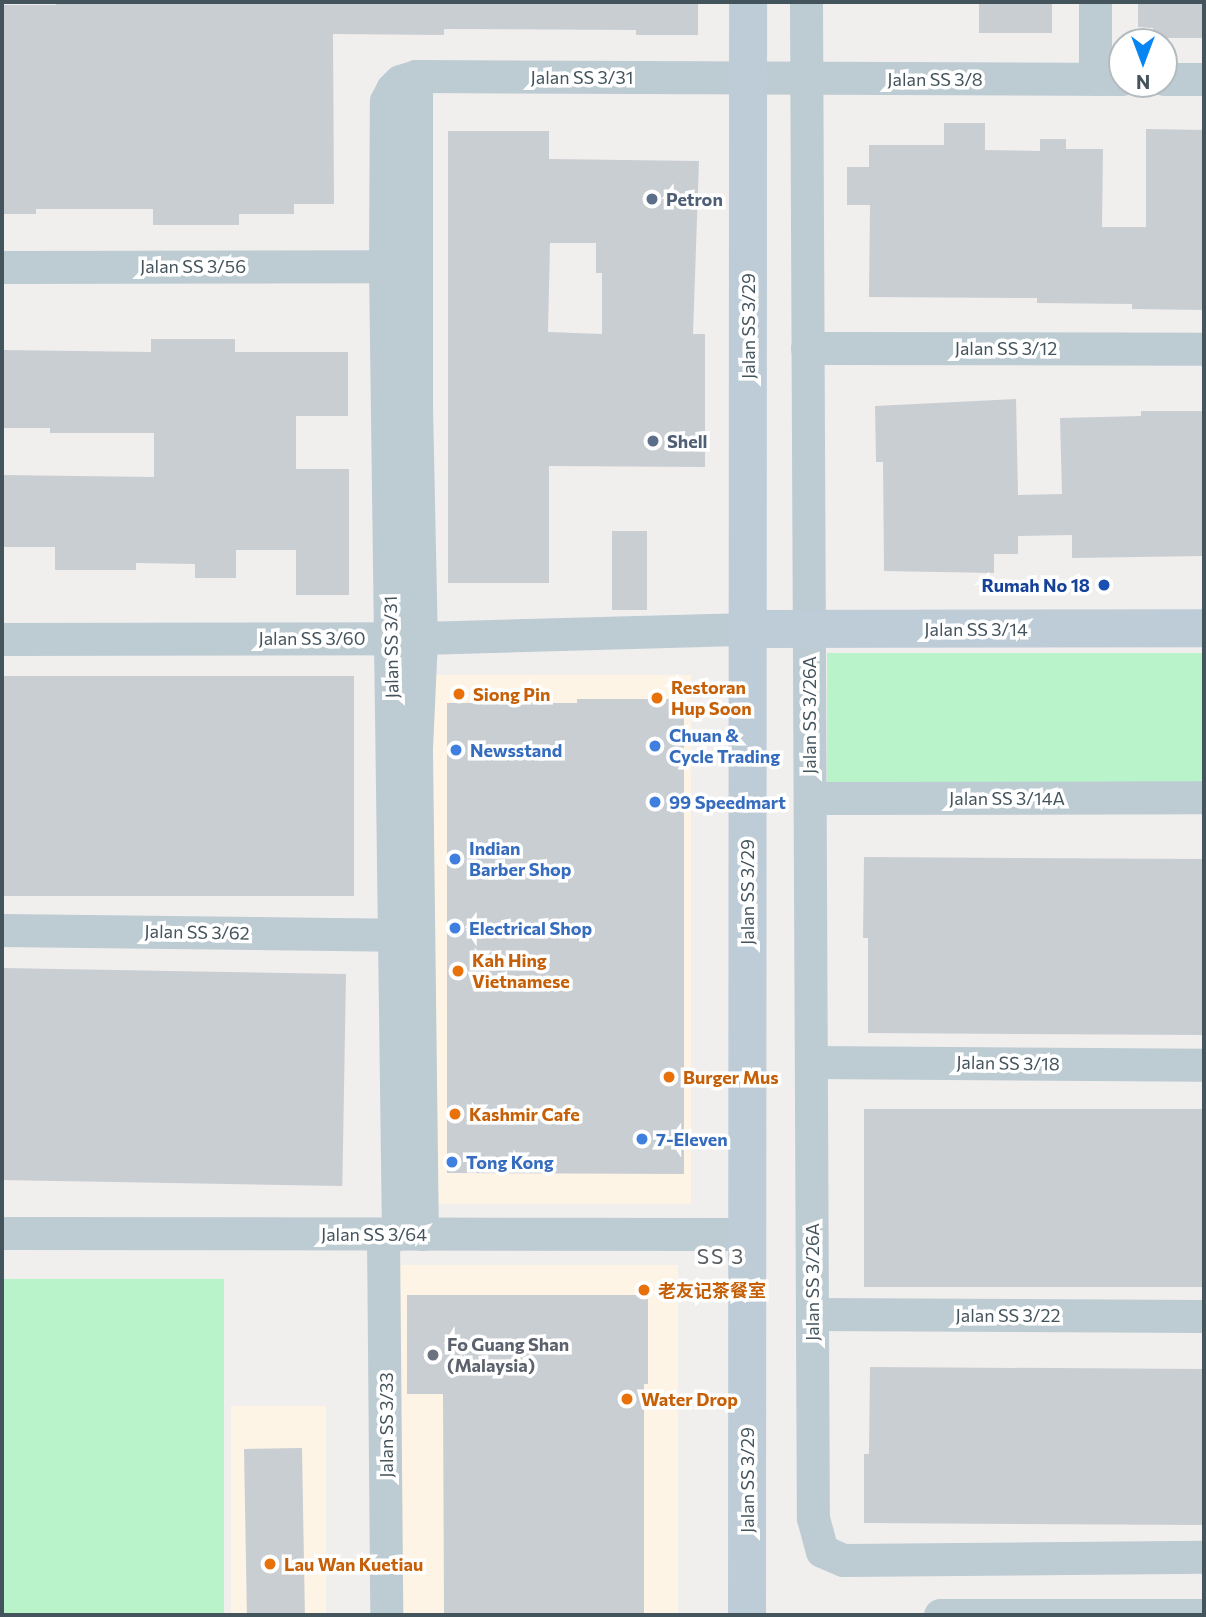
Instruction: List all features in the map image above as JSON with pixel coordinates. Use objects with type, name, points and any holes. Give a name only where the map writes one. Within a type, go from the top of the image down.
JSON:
[{"type":"street","name":"Jalan SS 3/29","points":[[747,1615],[748,2]]},
{"type":"street","name":"Jalan SS 3/26A","points":[[806,2],[813,1518],[822,1551],[843,1560],[1204,1557]]},
{"type":"street","points":[[1095,2],[1108,79]]},
{"type":"street","name":"Jalan SS 3/31","points":[[401,1234],[393,935],[416,394],[416,76]]},
{"type":"street","name":"Jalan SS 3/31","points":[[401,1234],[416,750],[406,638],[385,266],[386,101],[400,81],[416,76],[748,77]]},
{"type":"street","name":"Jalan SS 3/8","points":[[748,77],[1108,79]]},
{"type":"street","points":[[1178,79],[1204,79]]},
{"type":"street","name":"Jalan SS 3/56","points":[[2,267],[385,266]]},
{"type":"street","name":"Jalan SS 3/12","points":[[807,348],[1204,349]]},
{"type":"street","name":"Jalan SS 3/14","points":[[748,629],[1204,628]]},
{"type":"street","name":"Jalan SS 3/60","points":[[2,639],[406,638],[748,629]]},
{"type":"street","name":"Jalan SS 3/14A","points":[[810,798],[1204,797]]},
{"type":"street","name":"Jalan SS 3/62","points":[[2,930],[393,935]]},
{"type":"street","name":"Jalan SS 3/18","points":[[811,1062],[1204,1065]]},
{"type":"street","name":"Jalan SS 3/64","points":[[2,1233],[747,1234]]},
{"type":"street","name":"Jalan SS 3/33","points":[[386,1615],[401,1234]]},
{"type":"street","name":"Jalan SS 3/22","points":[[812,1314],[1204,1316]]},
{"type":"street","points":[[940,1615],[1204,1615]]},
{"type":"shaded area","points":[[430,675],[691,675],[691,1204],[430,1204]]},
{"type":"shaded area","points":[[396,1265],[678,1265],[678,1615],[396,1615]]},
{"type":"shaded area","points":[[231,1406],[326,1406],[326,1615],[231,1615]]},
{"type":"green space","points":[[827,653],[1204,653],[1204,786],[827,786]]},
{"type":"green space","points":[[2,1279],[224,1279],[224,1615],[2,1615]]},
{"type":"building","points":[[56,2],[698,2],[698,35],[636,35],[636,30],[444,29],[444,35],[333,34],[334,204],[294,204],[294,214],[239,214],[239,225],[153,225],[153,209],[36,209],[36,214],[2,214],[2,5],[56,5]]},
{"type":"building","points":[[979,2],[1052,2],[1052,33],[979,33]]},
{"type":"building","points":[[1138,2],[1204,2],[1204,38],[1178,38],[1178,28],[1138,27]]},
{"type":"building","points":[[944,123],[985,123],[985,150],[1040,151],[1040,139],[1066,139],[1066,149],[1103,149],[1102,227],[1146,227],[1146,129],[1204,130],[1204,310],[1132,309],[1132,304],[1037,303],[1037,298],[869,297],[870,205],[847,205],[847,167],[869,167],[869,145],[944,145]]},
{"type":"building","points":[[448,131],[549,131],[549,159],[699,161],[693,334],[705,334],[705,467],[549,466],[549,583],[448,583]],"holes":[[[550,243],[596,243],[596,273],[602,273],[602,334],[548,332]]]},
{"type":"building","points":[[151,339],[235,339],[235,352],[348,352],[348,416],[296,416],[296,469],[349,469],[349,595],[296,595],[296,550],[236,550],[236,578],[195,578],[195,564],[136,563],[136,570],[55,570],[55,547],[2,547],[2,475],[154,477],[154,433],[50,433],[50,428],[2,428],[2,350],[151,352]]},
{"type":"building","points":[[1016,399],[1018,495],[1062,494],[1060,418],[1141,416],[1141,411],[1204,411],[1204,556],[1072,558],[1072,535],[1018,536],[1018,554],[994,554],[994,573],[884,571],[883,462],[876,462],[875,406]]},
{"type":"building","points":[[612,531],[647,531],[647,610],[612,610]]},
{"type":"building","points":[[2,676],[354,676],[354,896],[2,896]]},
{"type":"building","points":[[577,699],[684,699],[684,1174],[447,1173],[447,703],[577,703]]},
{"type":"building","points":[[864,857],[1204,859],[1204,1035],[868,1033],[868,938],[863,938]]},
{"type":"building","points":[[2,968],[346,974],[342,1186],[2,1180]]},
{"type":"building","points":[[864,1109],[1204,1109],[1204,1287],[864,1287]]},
{"type":"building","points":[[407,1295],[648,1295],[648,1384],[644,1384],[644,1615],[444,1615],[443,1394],[407,1394]]},
{"type":"building","points":[[870,1367],[1204,1369],[1204,1525],[864,1523],[864,1454],[869,1454]]},
{"type":"building","points":[[302,1448],[305,1615],[247,1615],[244,1449]]},
{"type":"place","name":"Petron","points":[[652,199]]},
{"type":"place","name":"Shell","points":[[653,441]]},
{"type":"place","name":"Rumah No 18","points":[[1104,585]]},
{"type":"place","name":"Siong Pin","points":[[459,694]]},
{"type":"place","name":"Restoran Hup Soon","points":[[657,698]]},
{"type":"place","name":"Chuan & Cycle Trading","points":[[655,746]]},
{"type":"place","name":"Newsstand","points":[[456,750]]},
{"type":"place","name":"99 Speedmart","points":[[655,802]]},
{"type":"place","name":"Indian Barber Shop","points":[[455,859]]},
{"type":"place","name":"Electrical Shop","points":[[455,928]]},
{"type":"place","name":"Kah Hing Vietnamese","points":[[458,971]]},
{"type":"place","name":"Burger Mus","points":[[669,1077]]},
{"type":"place","name":"Kashmir Cafe","points":[[455,1114]]},
{"type":"place","name":"7-Eleven","points":[[642,1139]]},
{"type":"place","name":"Tong Kong","points":[[452,1162]]},
{"type":"place","name":"老友记茶餐室","points":[[644,1290]]},
{"type":"place","name":"Fo Guang Shan (Malaysia)","points":[[433,1355]]},
{"type":"place","name":"Water Drop","points":[[627,1399]]},
{"type":"place","name":"Lau Wan Kuetiau","points":[[270,1564]]},
{"type":"district","name":"SS 3","points":[[721,1256]]}]
